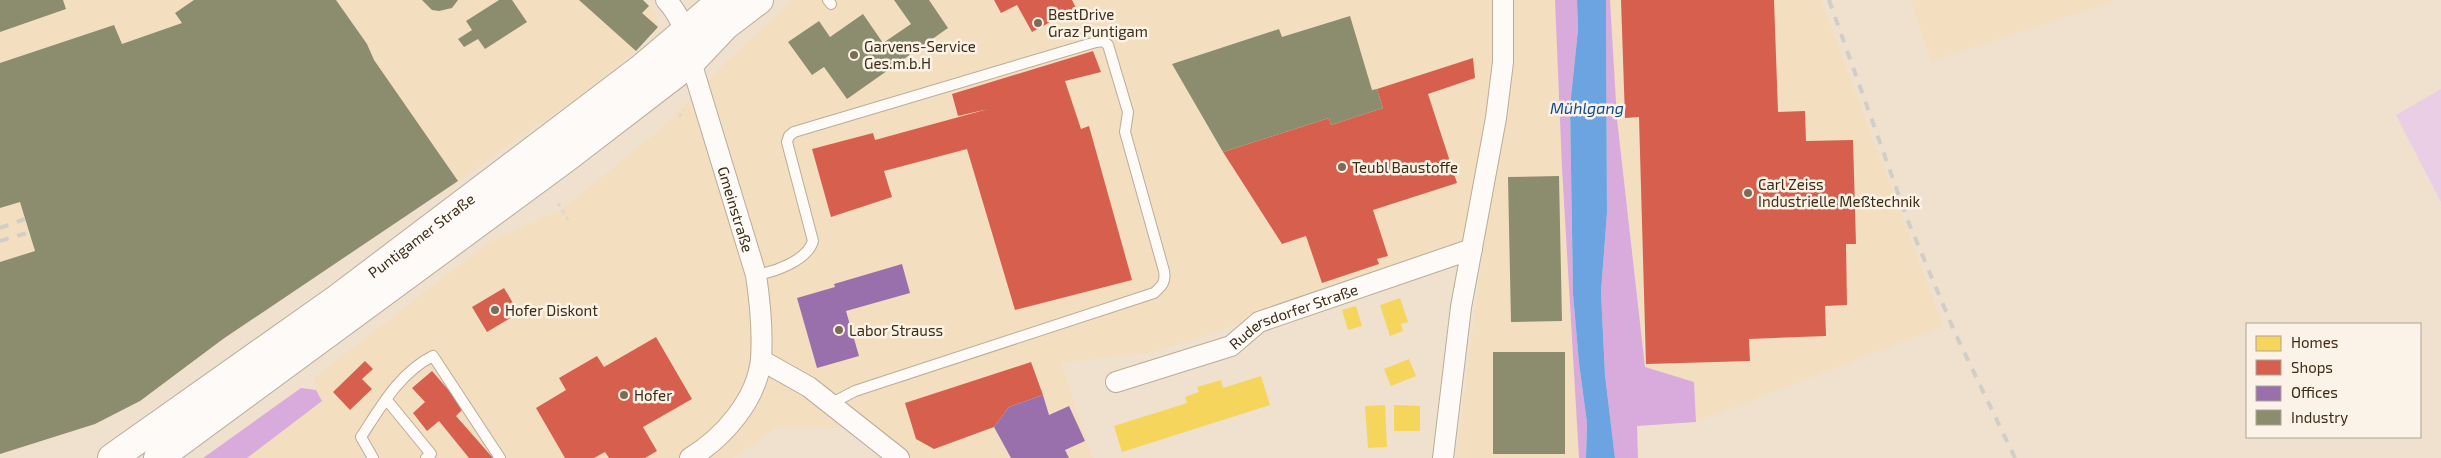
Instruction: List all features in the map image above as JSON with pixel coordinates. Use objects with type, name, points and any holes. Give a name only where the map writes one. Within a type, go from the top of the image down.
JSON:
[{"type":"main road","name":"Puntigamer Straße","points":[[112,458],[337,299],[634,74],[722,0]]},
{"type":"main road","name":"Puntigamer Straße","points":[[158,458],[373,302],[691,62],[726,25],[759,0]]},
{"type":"street","points":[[666,0],[673,7],[686,30]]},
{"type":"street","points":[[1442,458],[1461,307],[1496,118],[1503,62],[1503,0]]},
{"type":"street","name":"Gmeinstraße","points":[[686,30],[691,62],[756,275],[760,307],[761,360],[754,387],[744,406],[703,450],[690,458]]},
{"type":"street","name":"Rudersdorfer Straße","points":[[1116,382],[1231,346],[1259,322],[1472,249]]},
{"type":"street","points":[[761,360],[809,387],[899,458]]},
{"type":"lane","points":[[756,275],[769,272],[799,258],[808,250],[813,241],[787,142],[789,136],[794,132],[1096,42],[1103,41],[1108,45],[1128,112],[1125,132],[1164,271],[1166,280],[1162,286],[1154,293],[856,391],[830,404]]},
{"type":"lane","points":[[373,458],[361,437],[386,399],[419,363],[433,356],[500,458]]},
{"type":"lane","points":[[386,399],[431,454],[426,458]]},
{"type":"path","points":[[558,203],[570,223]]},
{"type":"shaded area","points":[[0,0],[643,0],[656,12],[658,27],[636,51],[590,88],[458,181],[223,339],[140,401],[95,424],[0,454]]},
{"type":"shaded area","points":[[793,0],[1555,0],[1562,168],[1579,458],[1456,458],[1484,241],[1155,352],[1061,363],[1093,458],[899,458],[858,428],[776,428],[734,458],[247,458],[322,401],[316,390],[314,378],[490,242],[562,209],[662,128],[725,63]]},
{"type":"shaded area","points":[[1555,0],[1577,0],[1578,30],[1570,106],[1573,294],[1587,423],[1586,458],[1579,458],[1562,168]]},
{"type":"shaded area","points":[[1606,0],[1610,0],[1617,119],[1645,367],[1694,382],[1696,422],[1637,426],[1638,458],[1615,458],[1605,375],[1601,292],[1607,213]]},
{"type":"shaded area","name":"Carl Zeiss Industrielle Meßtechnik","points":[[1610,0],[1821,0],[1943,326],[1696,422],[1694,382],[1645,367],[1617,119]]},
{"type":"shaded area","points":[[1911,0],[2118,0],[1931,61]]},
{"type":"shaded area","points":[[2441,89],[2441,202],[2396,115]]},
{"type":"shaded area","points":[[301,388],[316,390],[322,401],[247,458],[203,458]]},
{"type":"water","name":"Mühlgang","points":[[1577,0],[1606,0],[1607,213],[1601,292],[1605,375],[1615,458],[1586,458],[1587,423],[1573,294],[1570,106],[1578,30]]},
{"type":"building: Homes","points":[[1400,298],[1408,322],[1401,324],[1403,331],[1390,336],[1380,305]]},
{"type":"building: Homes","points":[[1356,306],[1362,326],[1348,330],[1342,310]]},
{"type":"building: Homes","points":[[1409,359],[1416,376],[1391,386],[1384,369]]},
{"type":"building: Homes","points":[[1261,376],[1270,405],[1122,452],[1114,426],[1187,403],[1185,397],[1199,392],[1197,387],[1221,380],[1223,388]]},
{"type":"building: Homes","points":[[1385,405],[1387,447],[1368,448],[1365,406]]},
{"type":"building: Homes","points":[[1394,405],[1420,406],[1420,431],[1394,431]]},
{"type":"building: Shops","name":"BestDrive Graz Puntigam","points":[[994,0],[1072,0],[1076,8],[1032,32],[1017,5],[1001,13]]},
{"type":"building: Shops","name":"Carl Zeiss Industrielle Meßtechnik","points":[[1621,0],[1774,0],[1778,112],[1805,111],[1806,141],[1853,140],[1856,244],[1846,244],[1847,305],[1825,306],[1826,336],[1749,339],[1750,361],[1646,364],[1639,117],[1625,118]]},
{"type":"building: Shops","points":[[1093,51],[1101,72],[1065,81],[1081,129],[1089,126],[1132,280],[1015,310],[967,149],[884,171],[892,197],[831,217],[812,149],[873,133],[875,140],[988,109],[958,116],[952,94]]},
{"type":"building: Shops","name":"Teubl Baustoffe","points":[[1473,58],[1475,78],[1428,94],[1457,183],[1373,210],[1388,256],[1377,259],[1379,264],[1322,283],[1306,236],[1282,244],[1223,152],[1329,118],[1331,125],[1383,108],[1377,89]]},
{"type":"building: Shops","name":"Hofer Diskont","points":[[504,288],[519,313],[487,332],[472,307]]},
{"type":"building: Shops","name":"Hofer","points":[[656,337],[692,399],[643,427],[657,451],[645,458],[609,458],[605,452],[594,458],[565,458],[536,408],[566,390],[559,378],[597,356],[604,367]]},
{"type":"building: Shops","points":[[365,361],[373,369],[362,379],[372,389],[350,410],[333,392]]},
{"type":"building: Shops","points":[[1031,362],[1043,395],[1009,407],[994,427],[934,449],[916,439],[905,403]]},
{"type":"building: Shops","points":[[432,371],[464,408],[456,416],[493,458],[469,458],[439,421],[427,431],[413,413],[425,402],[412,388]]},
{"type":"building: Offices","points":[[902,264],[910,293],[846,311],[859,356],[817,368],[797,298],[835,287],[834,284]]},
{"type":"building: Offices","points":[[1043,395],[1049,415],[1069,406],[1085,441],[1065,450],[1069,458],[1011,458],[994,427],[1009,407]]},
{"type":"building: Industry","points":[[0,0],[63,0],[66,9],[0,32]]},
{"type":"building: Industry","points":[[194,0],[336,0],[367,44],[374,60],[458,181],[223,339],[140,401],[95,424],[0,454],[0,262],[35,251],[20,202],[0,208],[0,63],[114,25],[122,44],[182,23],[175,13]]},
{"type":"building: Industry","points":[[422,0],[458,0],[452,8],[439,11],[432,10]]},
{"type":"building: Industry","points":[[499,0],[512,0],[527,22],[485,49],[478,39],[464,47],[458,39],[472,30],[466,21]]},
{"type":"building: Industry","points":[[579,0],[643,0],[649,6],[642,13],[658,27],[636,51]]},
{"type":"building: Industry","name":"Garvens-Service Ges.m.b.H","points":[[894,0],[929,0],[948,28],[847,99],[824,67],[812,75],[788,42],[819,21],[830,37],[863,14],[883,43],[911,24]]},
{"type":"building: Industry","points":[[1350,16],[1372,90],[1377,89],[1383,108],[1331,125],[1329,118],[1223,152],[1172,64],[1279,29],[1282,37]]},
{"type":"building: Industry","points":[[1559,176],[1562,321],[1511,322],[1508,177]]},
{"type":"building: Industry","points":[[1493,352],[1565,352],[1565,454],[1493,454]]},
{"type":"railway","points":[[1829,0],[1908,221],[1955,333],[2015,458]]},
{"type":"railway","points":[[0,228],[25,219]]},
{"type":"railway","points":[[0,241],[30,232]]},
{"type":"place","name":"BestDrive Graz Puntigam","points":[[1038,23]]},
{"type":"place","name":"Garvens-Service Ges.m.b.H","points":[[854,55]]},
{"type":"place","name":"Teubl Baustoffe","points":[[1342,167]]},
{"type":"place","name":"Carl Zeiss Industrielle Meßtechnik","points":[[1748,193]]},
{"type":"place","name":"Hofer Diskont","points":[[495,310]]},
{"type":"place","name":"Labor Strauss","points":[[839,330]]},
{"type":"place","name":"Hofer","points":[[624,395]]}]
